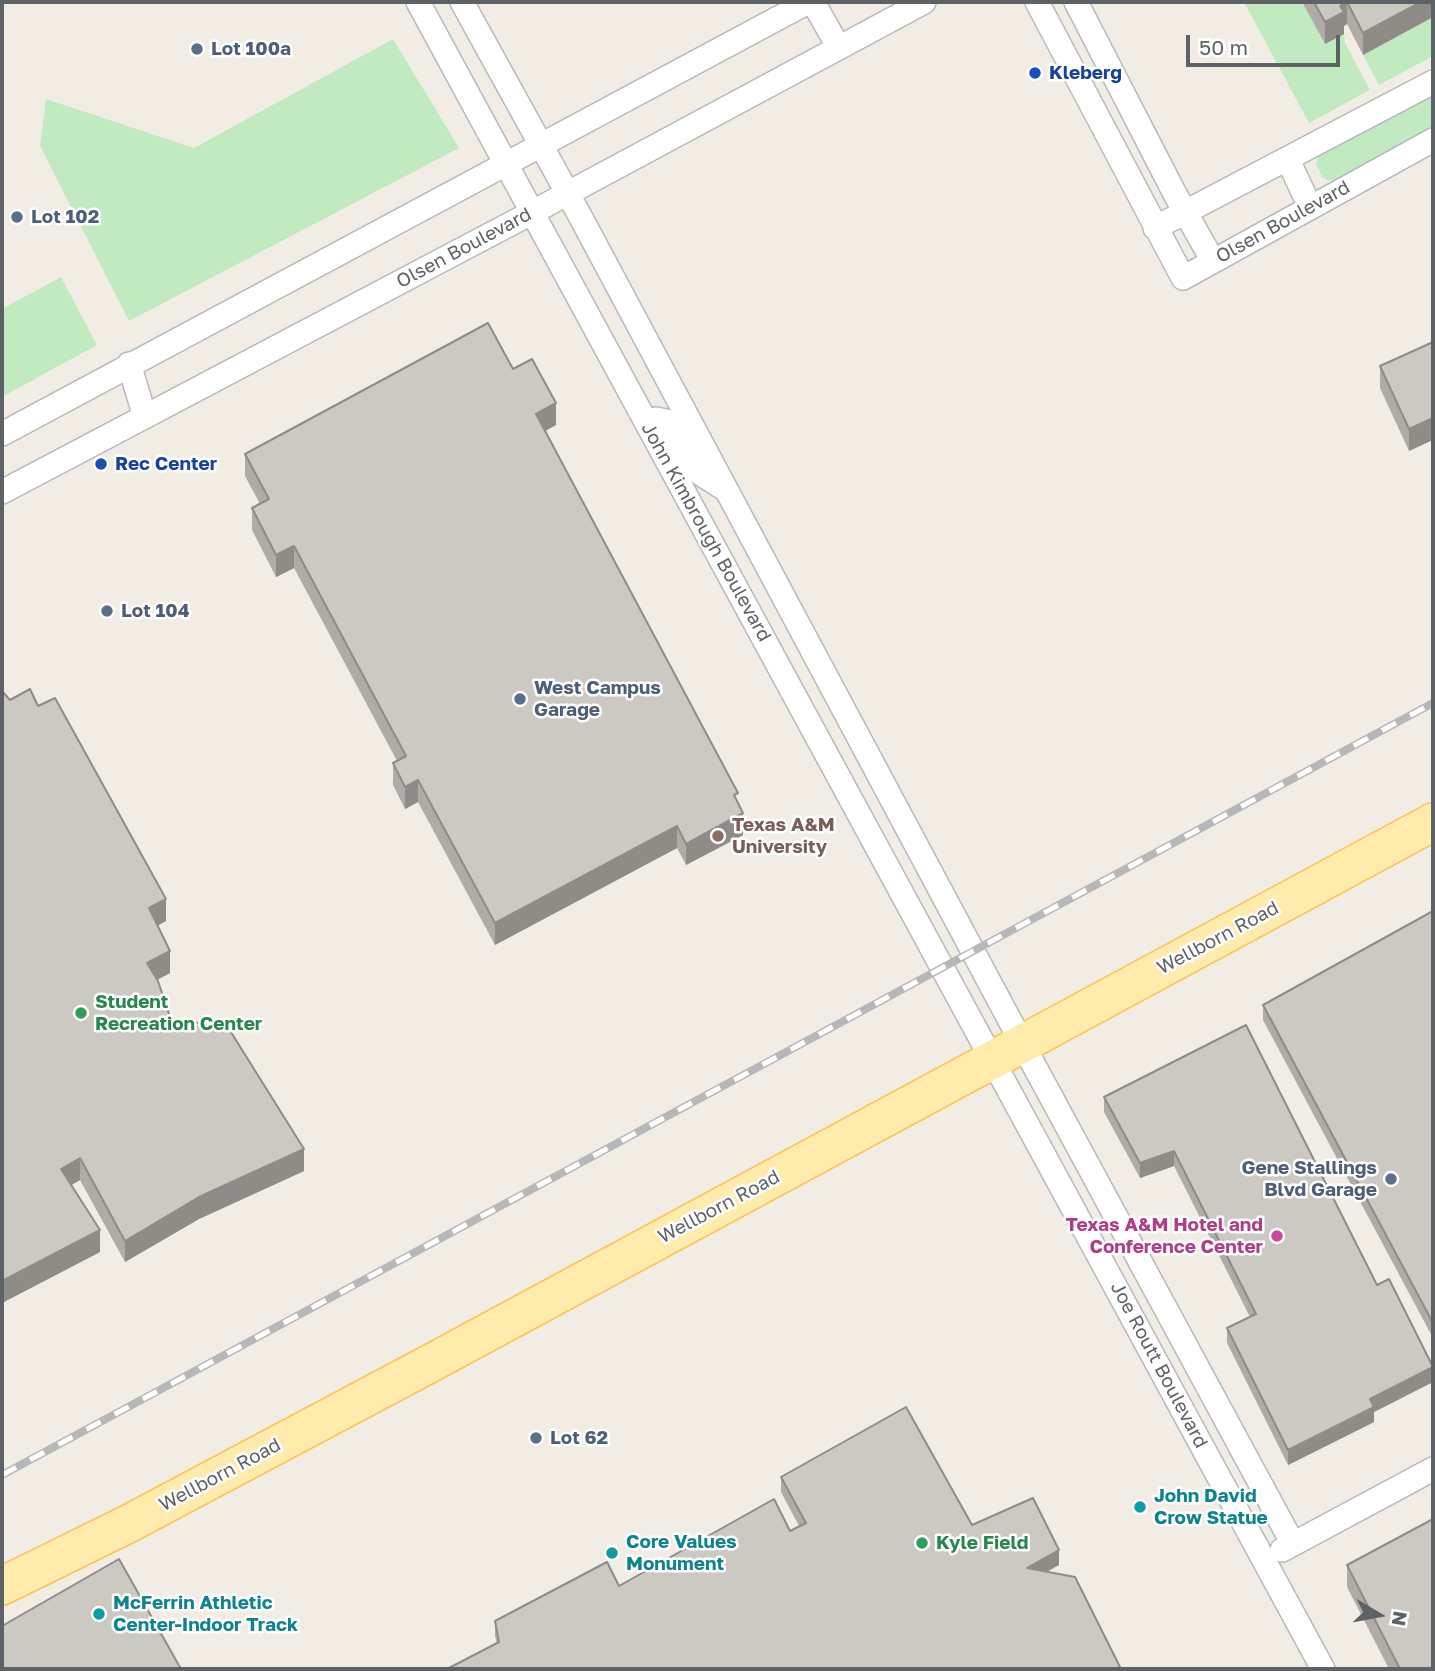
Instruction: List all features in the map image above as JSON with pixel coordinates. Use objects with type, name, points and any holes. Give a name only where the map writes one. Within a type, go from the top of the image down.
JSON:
[{"type":"main road","name":"Wellborn Road","points":[[2,1586],[128,1524],[1433,822]]},
{"type":"street","name":"John Kimbrough Boulevard","points":[[418,2],[726,570],[1008,1053]]},
{"type":"street","name":"John Kimbrough Boulevard","points":[[462,2],[760,552],[1008,1053]]},
{"type":"street","points":[[2,434],[811,2],[839,48]]},
{"type":"street","name":"Olsen Boulevard","points":[[2,492],[924,2]]},
{"type":"street","name":"Olsen Boulevard","points":[[1037,2],[1183,278],[1433,140]]},
{"type":"street","points":[[1076,2],[1213,261]]},
{"type":"street","points":[[1155,228],[1433,82]]},
{"type":"street","points":[[1288,160],[1310,207]]},
{"type":"street","points":[[129,364],[145,417]]},
{"type":"street","points":[[646,422],[656,419],[666,421],[698,472],[726,490]]},
{"type":"street","points":[[726,570],[760,552]]},
{"type":"street","name":"Joe Routt Boulevard","points":[[1008,1053],[1115,1215],[1293,1544]]},
{"type":"street","name":"Joe Routt Boulevard","points":[[1008,1053],[1086,1229],[1323,1669]]},
{"type":"street","points":[[1086,1229],[1115,1215]]},
{"type":"street","points":[[1145,1340],[1174,1322]]},
{"type":"street","points":[[1264,1560],[1433,1469]]},
{"type":"green space","points":[[1244,2],[1302,2],[1325,44],[1344,34],[1345,43],[1370,90],[1309,123]]},
{"type":"green space","points":[[1433,17],[1433,56],[1379,85],[1363,55]]},
{"type":"green space","points":[[393,39],[459,148],[129,321],[40,146],[46,99],[194,148]]},
{"type":"green space","points":[[1433,93],[1433,127],[1335,180],[1328,181],[1322,177],[1316,164],[1319,154]]},
{"type":"green space","points":[[61,277],[97,345],[2,397],[2,309]]},
{"type":"building","points":[[1314,2],[1347,2],[1340,6],[1344,12],[1325,22]]},
{"type":"building","points":[[1347,2],[1421,2],[1363,33]]},
{"type":"building","name":"West Campus Garage","points":[[488,323],[513,369],[532,359],[556,403],[536,414],[738,793],[734,795],[743,813],[686,844],[677,826],[495,923],[418,780],[405,787],[393,763],[406,756],[294,546],[276,555],[252,508],[269,499],[245,454]]},
{"type":"building","points":[[1433,342],[1433,418],[1409,429],[1380,366]]},
{"type":"building","name":"Student Recreation Center","points":[[30,689],[38,706],[55,698],[166,899],[149,908],[170,951],[147,963],[158,981],[171,1020],[192,1023],[224,1021],[304,1149],[199,1197],[125,1241],[80,1158],[61,1169],[100,1230],[2,1281],[2,691],[10,700]]},
{"type":"building","name":"Gene Stallings Blvd Garage","points":[[1433,911],[1433,1323],[1263,1005]]},
{"type":"building","name":"Texas A&M Hotel and Conference Center","points":[[1246,1025],[1377,1285],[1389,1279],[1433,1367],[1370,1399],[1374,1407],[1288,1450],[1227,1328],[1256,1314],[1174,1151],[1140,1163],[1104,1097]]},
{"type":"building","name":"Kyle Field","points":[[906,1407],[972,1525],[1033,1498],[1059,1550],[1027,1568],[1075,1577],[1121,1669],[447,1669],[499,1642],[495,1621],[607,1562],[619,1586],[774,1499],[790,1531],[806,1523],[781,1477]]},
{"type":"building","points":[[1433,1519],[1433,1669],[1400,1669],[1347,1565]]},
{"type":"building","name":"McFerrin Athletic Center-Indoor Track","points":[[119,1559],[181,1669],[2,1669],[2,1626]]},
{"type":"railway","points":[[2,1475],[1433,703]]},
{"type":"place","name":"Lot 100a","points":[[197,49]]},
{"type":"place","name":"Kleberg","points":[[1035,73]]},
{"type":"place","name":"Lot 102","points":[[17,217]]},
{"type":"place","name":"Rec Center","points":[[101,464]]},
{"type":"place","name":"Lot 104","points":[[107,611]]},
{"type":"place","name":"West Campus Garage","points":[[520,699]]},
{"type":"place","name":"Texas A&M University","points":[[718,836]]},
{"type":"place","name":"Student Recreation Center","points":[[81,1013]]},
{"type":"place","name":"Gene Stallings Blvd Garage","points":[[1391,1179]]},
{"type":"place","name":"Texas A&M Hotel and Conference Center","points":[[1277,1236]]},
{"type":"place","name":"Lot 62","points":[[536,1438]]},
{"type":"place","name":"John David Crow Statue","points":[[1140,1507]]},
{"type":"place","name":"Kyle Field","points":[[922,1543]]},
{"type":"place","name":"Core Values Monument","points":[[612,1553]]},
{"type":"place","name":"McFerrin Athletic Center-Indoor Track","points":[[99,1614]]}]
